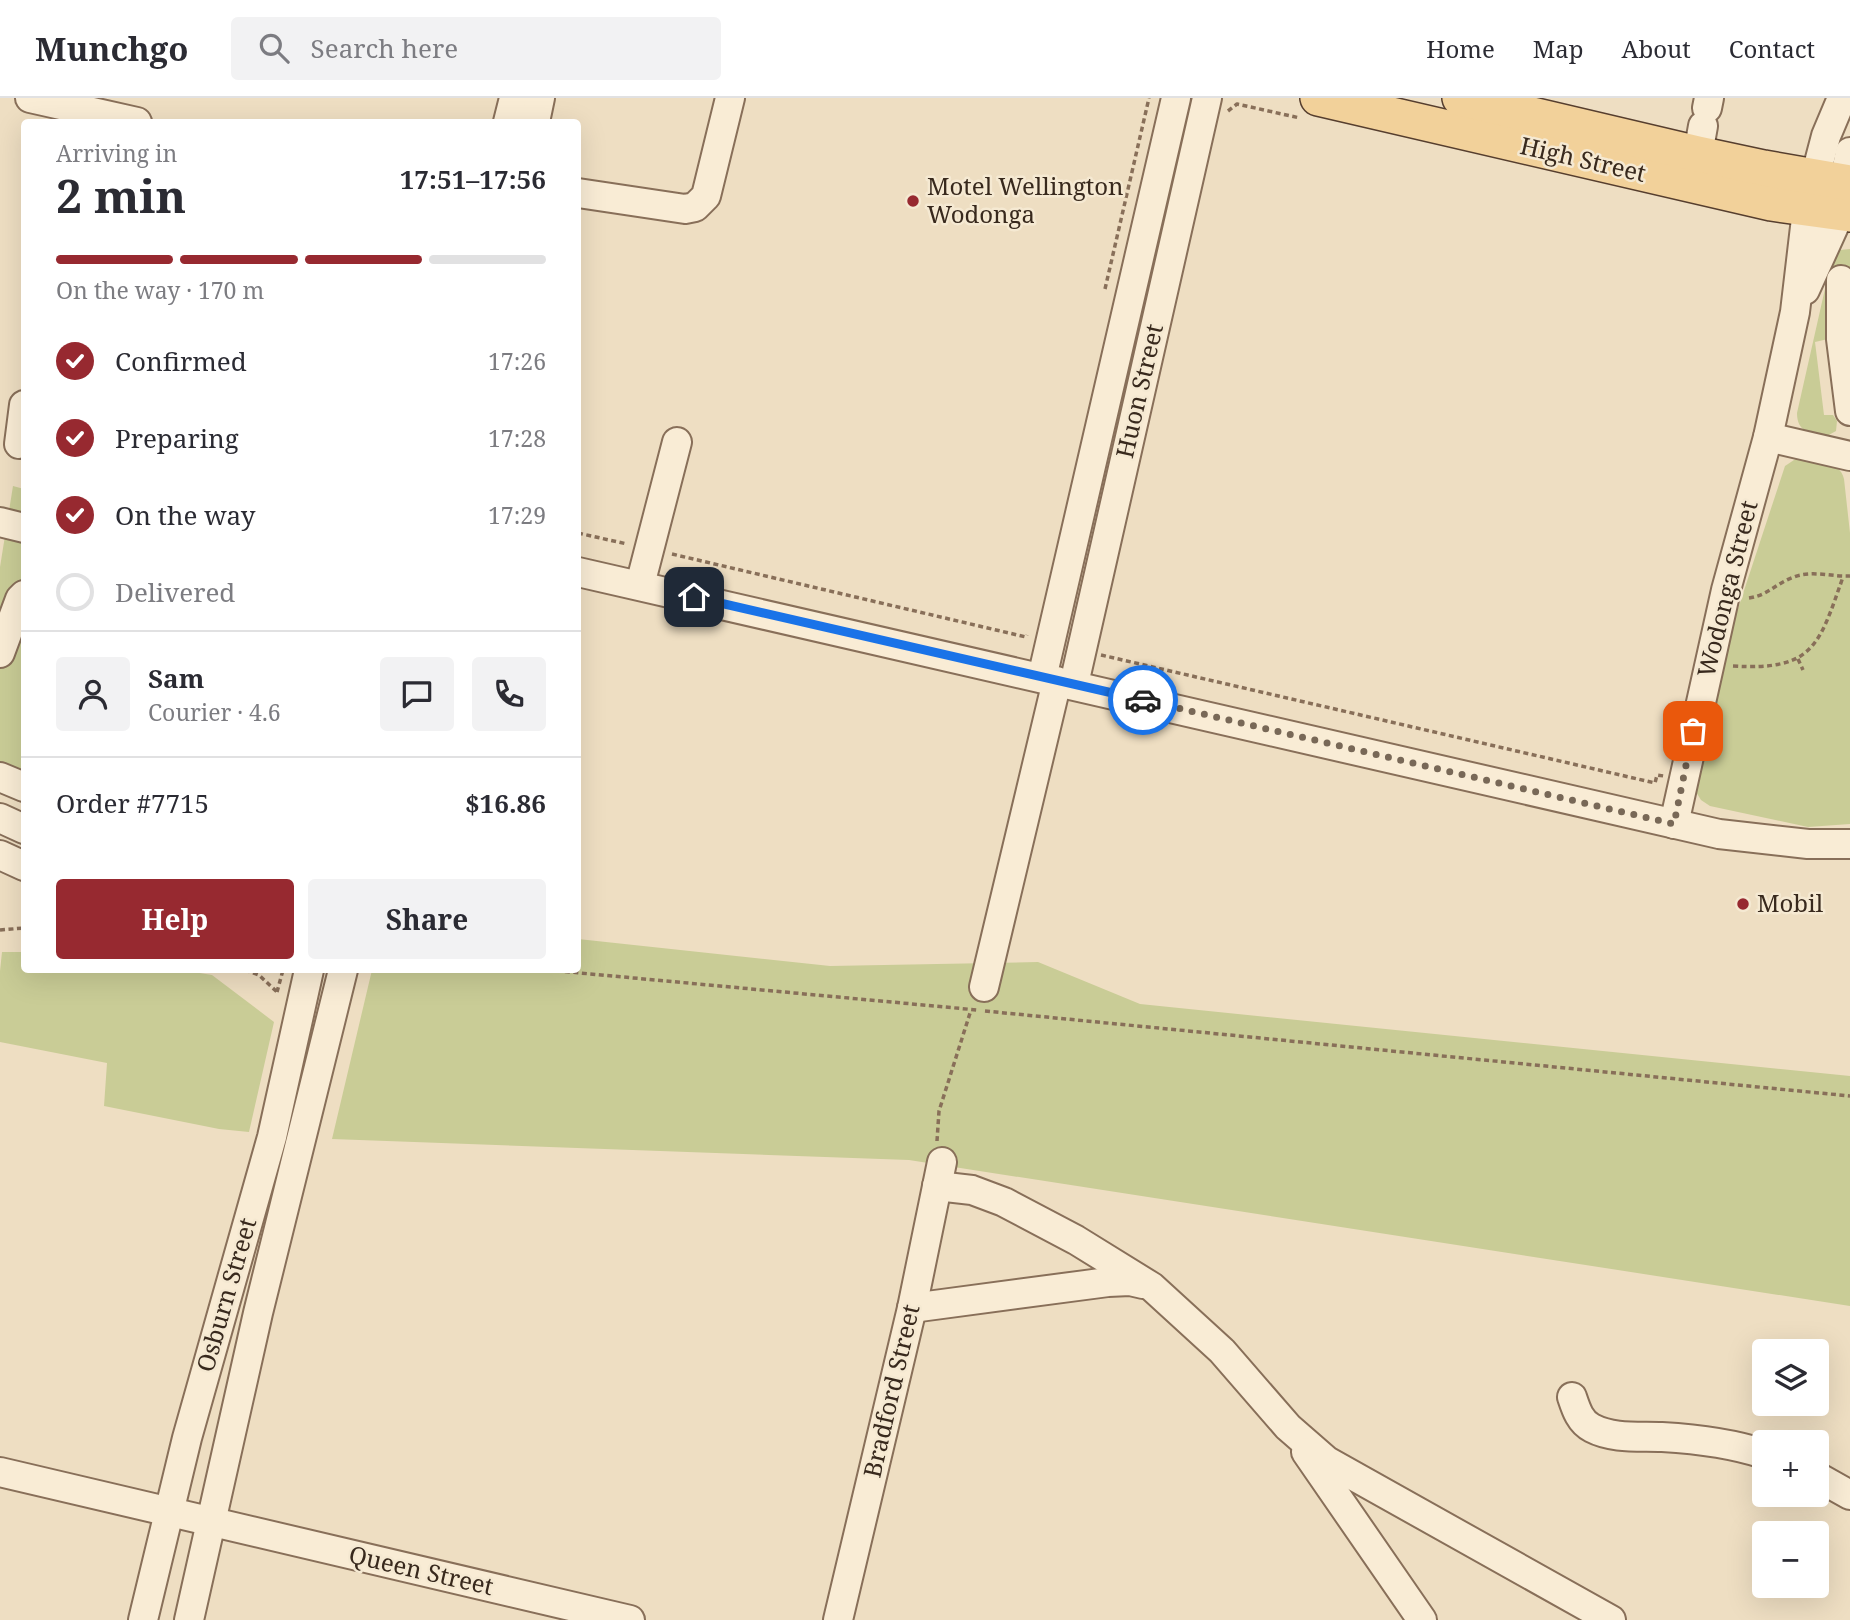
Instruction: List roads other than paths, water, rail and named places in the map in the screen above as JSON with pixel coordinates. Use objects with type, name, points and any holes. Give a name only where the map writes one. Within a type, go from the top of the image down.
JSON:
[{"type":"main road","name":"High Street","points":[[1318,98],[1744,197],[1837,190]]},
{"type":"main road","name":"High Street","points":[[1461,98],[1704,122],[1837,190]]},
{"type":"street","points":[[30,98],[88,117],[108,119]]},
{"type":"street","points":[[509,119],[514,98]]},
{"type":"street","points":[[536,119],[540,98]]},
{"type":"street","points":[[581,193],[684,209],[695,207],[706,196],[730,98]]},
{"type":"street","name":"Huon Street","points":[[1058,681],[1051,636],[1176,98]]},
{"type":"street","name":"Huon Street","points":[[977,998],[1058,681],[1082,643],[1207,98]]},
{"type":"street","name":"Wodonga Street","points":[[1674,824],[1726,590],[1768,437],[1795,312],[1837,190],[1826,136],[1842,98]]},
{"type":"street","points":[[1153,195],[1183,202]]},
{"type":"street","points":[[1841,279],[1841,339],[1850,411]]},
{"type":"street","points":[[1124,326],[1154,331]]},
{"type":"street","points":[[14,443],[21,416]]},
{"type":"street","points":[[1768,437],[1850,456]]},
{"type":"street","points":[[640,585],[677,442]]},
{"type":"street","points":[[1084,494],[1115,499]]},
{"type":"street","points":[[0,522],[21,527]]},
{"type":"street","points":[[1072,544],[1104,549]]},
{"type":"street","points":[[581,573],[1674,824],[1745,838],[1808,844],[1850,844]]},
{"type":"street","points":[[0,653],[21,598]]},
{"type":"street","points":[[0,777],[21,786]]},
{"type":"street","points":[[0,818],[21,828]]},
{"type":"street","points":[[0,855],[21,865]]},
{"type":"street","name":"Osburn Street","points":[[143,1620],[168,1510],[272,1137],[308,973]]},
{"type":"street","name":"Osburn Street","points":[[189,1620],[258,1313],[341,973]]},
{"type":"street","name":"Bradford Street","points":[[846,1618],[940,1174],[1025,1212],[1152,1287]]},
{"type":"street","points":[[912,1308],[1108,1282],[1130,1281],[1152,1287],[1222,1350],[1288,1427],[1422,1620]]},
{"type":"street","points":[[1572,1397],[1585,1423],[1600,1432],[1634,1437],[1698,1440],[1752,1451]]},
{"type":"street","points":[[1288,1427],[1327,1461],[1612,1620]]},
{"type":"street","points":[[0,1472],[168,1510]]},
{"type":"street","points":[[1829,1484],[1850,1496]]},
{"type":"street","name":"Queen Street","points":[[168,1510],[588,1615],[630,1620]]},
{"type":"place","name":"Motel Wellington Wodonga","points":[[913,201]]},
{"type":"place","name":"Mobil","points":[[1743,904]]}]
